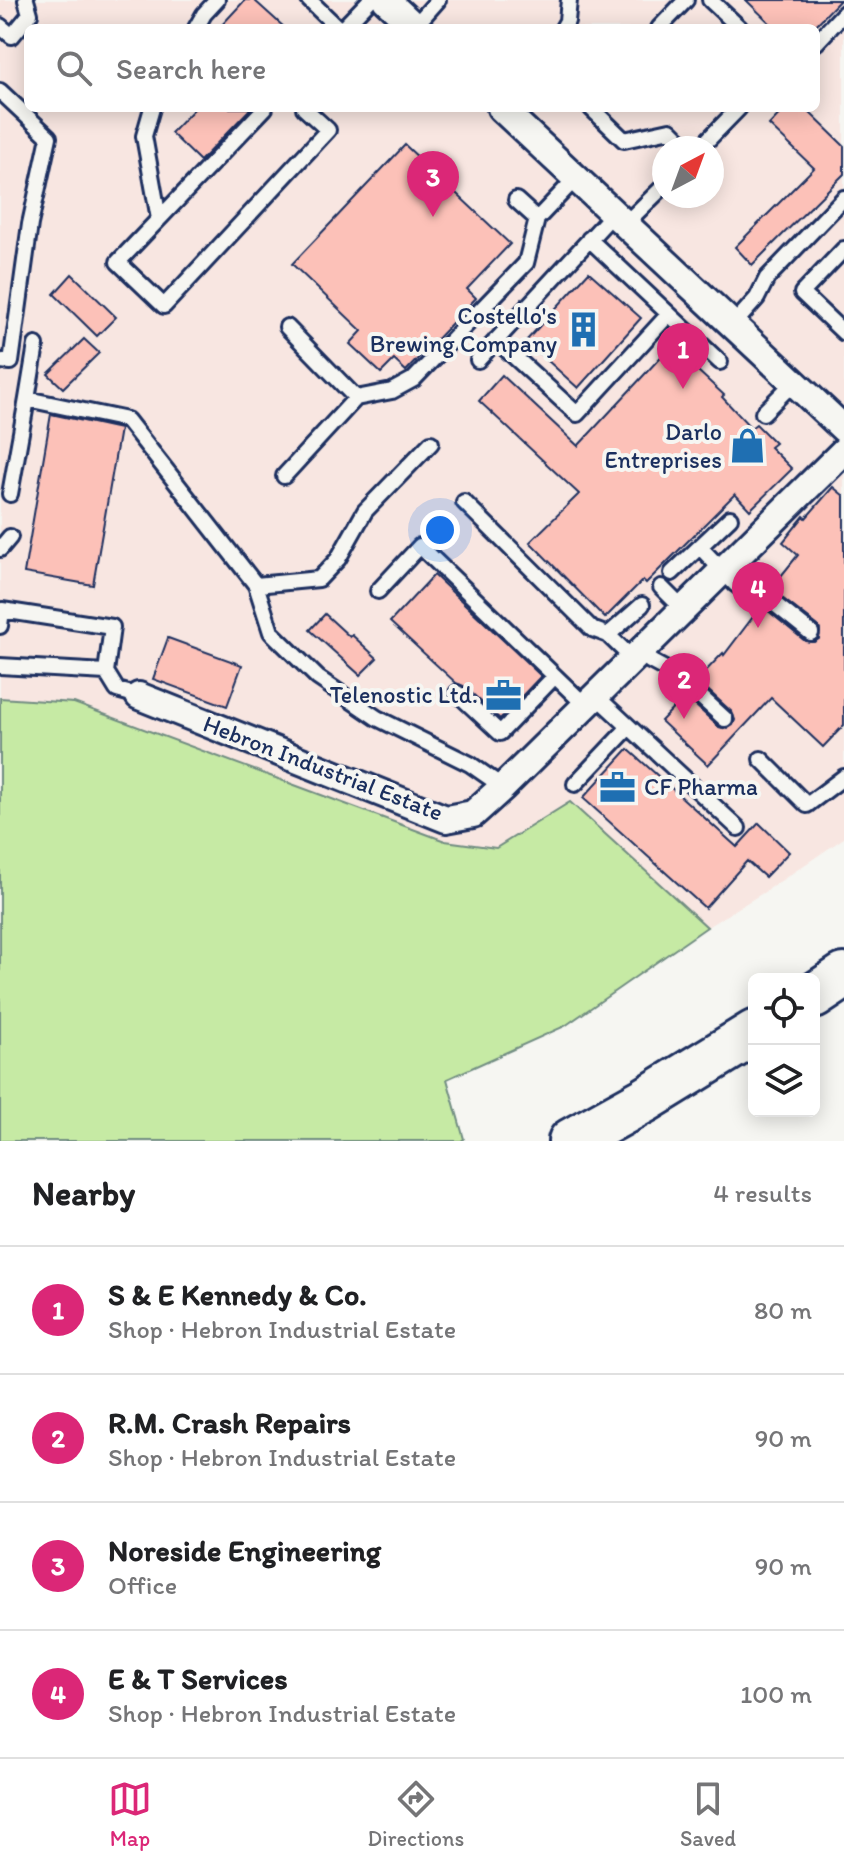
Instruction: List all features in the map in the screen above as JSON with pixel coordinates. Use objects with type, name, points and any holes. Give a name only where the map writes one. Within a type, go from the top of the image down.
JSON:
[{"type":"highway","points":[[820,992],[844,976]]},
{"type":"highway","points":[[571,1141],[748,1037]]},
{"type":"street","points":[[386,0],[412,24]]},
{"type":"street","points":[[505,112],[844,429]]},
{"type":"street","name":"Hebron Industrial Estate","points":[[139,696],[446,819],[473,814],[844,451]]},
{"type":"lane","points":[[0,26],[12,36],[30,14],[26,0]]},
{"type":"lane","points":[[198,24],[217,0]]},
{"type":"lane","points":[[309,0],[336,24]]},
{"type":"lane","points":[[344,24],[370,0]]},
{"type":"lane","points":[[418,24],[438,0]]},
{"type":"lane","points":[[565,24],[569,0]]},
{"type":"lane","points":[[663,24],[686,0]]},
{"type":"lane","points":[[710,0],[736,24]]},
{"type":"lane","points":[[820,39],[844,13]]},
{"type":"lane","points":[[0,91],[49,137],[30,224],[11,362],[0,361]]},
{"type":"lane","points":[[151,112],[144,136],[159,219]]},
{"type":"lane","points":[[261,112],[118,262],[164,306],[328,130],[308,112]]},
{"type":"lane","points":[[595,112],[624,140],[670,130],[676,136]]},
{"type":"lane","points":[[712,136],[735,112]]},
{"type":"lane","points":[[284,476],[356,398],[392,391],[414,379],[526,263],[537,219],[576,178]]},
{"type":"lane","points":[[478,360],[589,239],[652,195]]},
{"type":"lane","points":[[733,325],[757,298],[767,278],[844,198]]},
{"type":"lane","points":[[516,200],[537,219]]},
{"type":"lane","points":[[589,239],[720,362]]},
{"type":"lane","points":[[843,330],[802,293],[844,249]]},
{"type":"lane","points":[[496,340],[577,414],[669,314]]},
{"type":"lane","points":[[287,327],[356,398]]},
{"type":"lane","points":[[10,494],[36,345]]},
{"type":"lane","points":[[763,413],[794,382]]},
{"type":"lane","points":[[27,399],[127,420],[256,585],[271,632],[318,678],[377,718],[470,764],[503,787]]},
{"type":"lane","points":[[256,585],[319,579],[338,559],[365,511],[431,443]]},
{"type":"lane","points":[[464,502],[592,629],[608,635],[636,656],[678,676],[725,719]]},
{"type":"lane","points":[[672,573],[730,518]]},
{"type":"lane","points":[[378,591],[420,546],[555,676],[629,727],[738,828]]},
{"type":"lane","points":[[700,547],[735,584],[753,597],[771,601],[811,633]]},
{"type":"lane","points":[[661,587],[683,609]]},
{"type":"lane","points":[[608,635],[642,605]]},
{"type":"lane","points":[[1,612],[112,627],[106,672],[117,690],[139,696]]},
{"type":"lane","points":[[0,666],[106,672]]},
{"type":"lane","points":[[457,693],[500,733],[555,676]]},
{"type":"lane","points":[[575,784],[629,727]]},
{"type":"lane","points":[[761,759],[807,805],[844,777]]},
{"type":"shaded area","points":[[0,0],[844,0],[844,838],[707,927],[570,802],[496,848],[445,841],[74,704],[0,698]]},
{"type":"green space","points":[[0,698],[74,703],[445,841],[496,848],[570,802],[707,927],[565,1026],[447,1079],[464,1139],[461,1141],[0,1141]]},
{"type":"building","points":[[245,0],[254,0],[281,24],[223,24]]},
{"type":"building","points":[[746,0],[840,0],[817,24],[771,24]]},
{"type":"building","points":[[191,112],[247,112],[200,161],[171,133]]},
{"type":"building","points":[[781,112],[809,112],[844,146],[844,174],[752,265],[735,247],[814,168],[769,125]]},
{"type":"building","points":[[405,145],[510,244],[467,289],[476,298],[406,371],[394,360],[381,373],[350,344],[362,331],[292,264]]},
{"type":"building","name":"Costello's Brewing Company","points":[[589,272],[641,318],[578,388],[526,341]]},
{"type":"building","points":[[72,274],[116,317],[97,336],[54,294]]},
{"type":"building","points":[[84,339],[99,353],[63,388],[48,374]]},
{"type":"building","points":[[671,346],[724,395],[722,397],[751,428],[756,424],[775,443],[770,447],[792,469],[750,510],[735,494],[646,583],[643,580],[605,618],[530,542],[579,494],[479,401],[502,375],[578,446]]},
{"type":"building","points":[[51,414],[120,429],[93,585],[24,573]]},
{"type":"building","points":[[833,487],[844,496],[844,725],[823,747],[771,698],[708,765],[661,721],[685,696],[719,727],[727,729],[733,725],[732,712],[699,682],[700,677],[724,655],[759,609],[767,610],[805,641],[819,639],[818,626],[773,591],[772,587],[798,555],[783,542]]},
{"type":"building","points":[[434,575],[541,676],[500,719],[390,622]]},
{"type":"building","points":[[325,614],[377,658],[360,675],[310,630]]},
{"type":"building","points":[[168,638],[242,665],[227,706],[153,679]]},
{"type":"building","points":[[628,749],[737,847],[759,823],[789,852],[765,877],[747,861],[705,908],[583,798]]},
{"type":"place","name":"Noreside Engineering","points":[[433,217]]},
{"type":"place","name":"Costello's Brewing Company","points":[[583,330]]},
{"type":"place","name":"S & E Kennedy & Co.","points":[[683,389]]},
{"type":"place","name":"Darlo Entreprises","points":[[748,446]]},
{"type":"place","name":"E & T Services","points":[[758,628]]},
{"type":"place","name":"Telenostic Ltd.","points":[[504,695]]},
{"type":"place","name":"R.M. Crash Repairs","points":[[684,719]]},
{"type":"place","name":"CF Pharma","points":[[618,787]]}]
